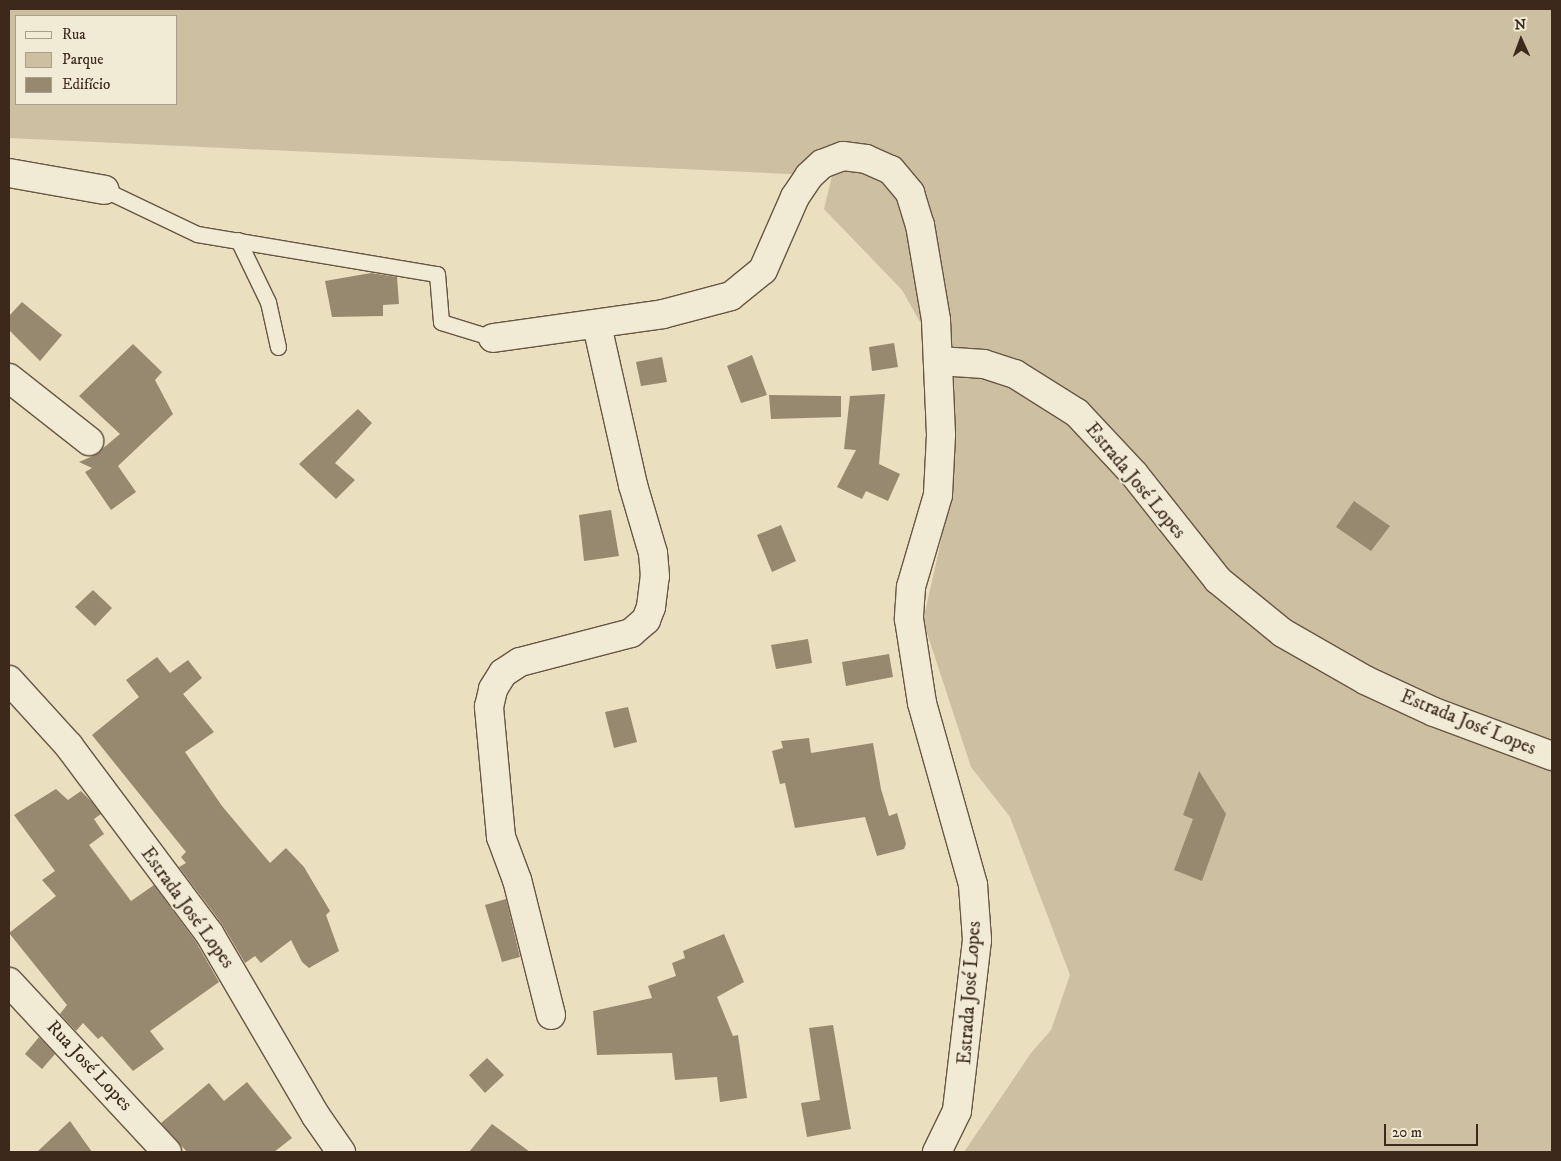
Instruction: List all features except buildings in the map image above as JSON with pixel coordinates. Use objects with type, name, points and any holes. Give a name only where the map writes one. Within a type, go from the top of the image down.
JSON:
[{"type":"street","points":[[493,338],[597,325],[701,306],[731,296],[748,285],[763,270],[795,197],[809,176],[822,164],[843,156],[866,159],[891,170],[910,193],[924,247],[939,361]]},
{"type":"street","points":[[9,173],[104,190]]},
{"type":"street","points":[[551,1015],[517,880],[501,837],[489,707],[493,689],[503,674],[520,662],[631,633],[646,620],[651,607],[655,576],[653,553],[633,485],[597,325]]},
{"type":"street","name":"Estrada José Lopes","points":[[937,1152],[958,1111],[977,940],[973,885],[922,703],[909,619],[911,587],[938,495],[939,361],[984,364],[1015,374],[1077,413],[1134,474],[1218,580],[1283,633],[1365,680],[1434,712],[1552,756]]},
{"type":"street","points":[[9,378],[89,441]]},
{"type":"street","name":"Estrada José Lopes","points":[[9,680],[69,746],[204,927],[310,1108],[341,1152]]},
{"type":"street","name":"Rua José Lopes","points":[[9,982],[167,1152]]},
{"type":"lane","points":[[104,190],[197,234],[437,274],[441,322],[493,338]]},
{"type":"lane","points":[[238,240],[268,302],[278,347]]},
{"type":"green space","points":[[9,9],[1552,9],[1552,1152],[964,1152],[1031,1053],[1051,1030],[1070,975],[1010,817],[971,767],[923,621],[945,523],[952,420],[950,375],[902,290],[824,209],[832,176],[9,138]]}]
